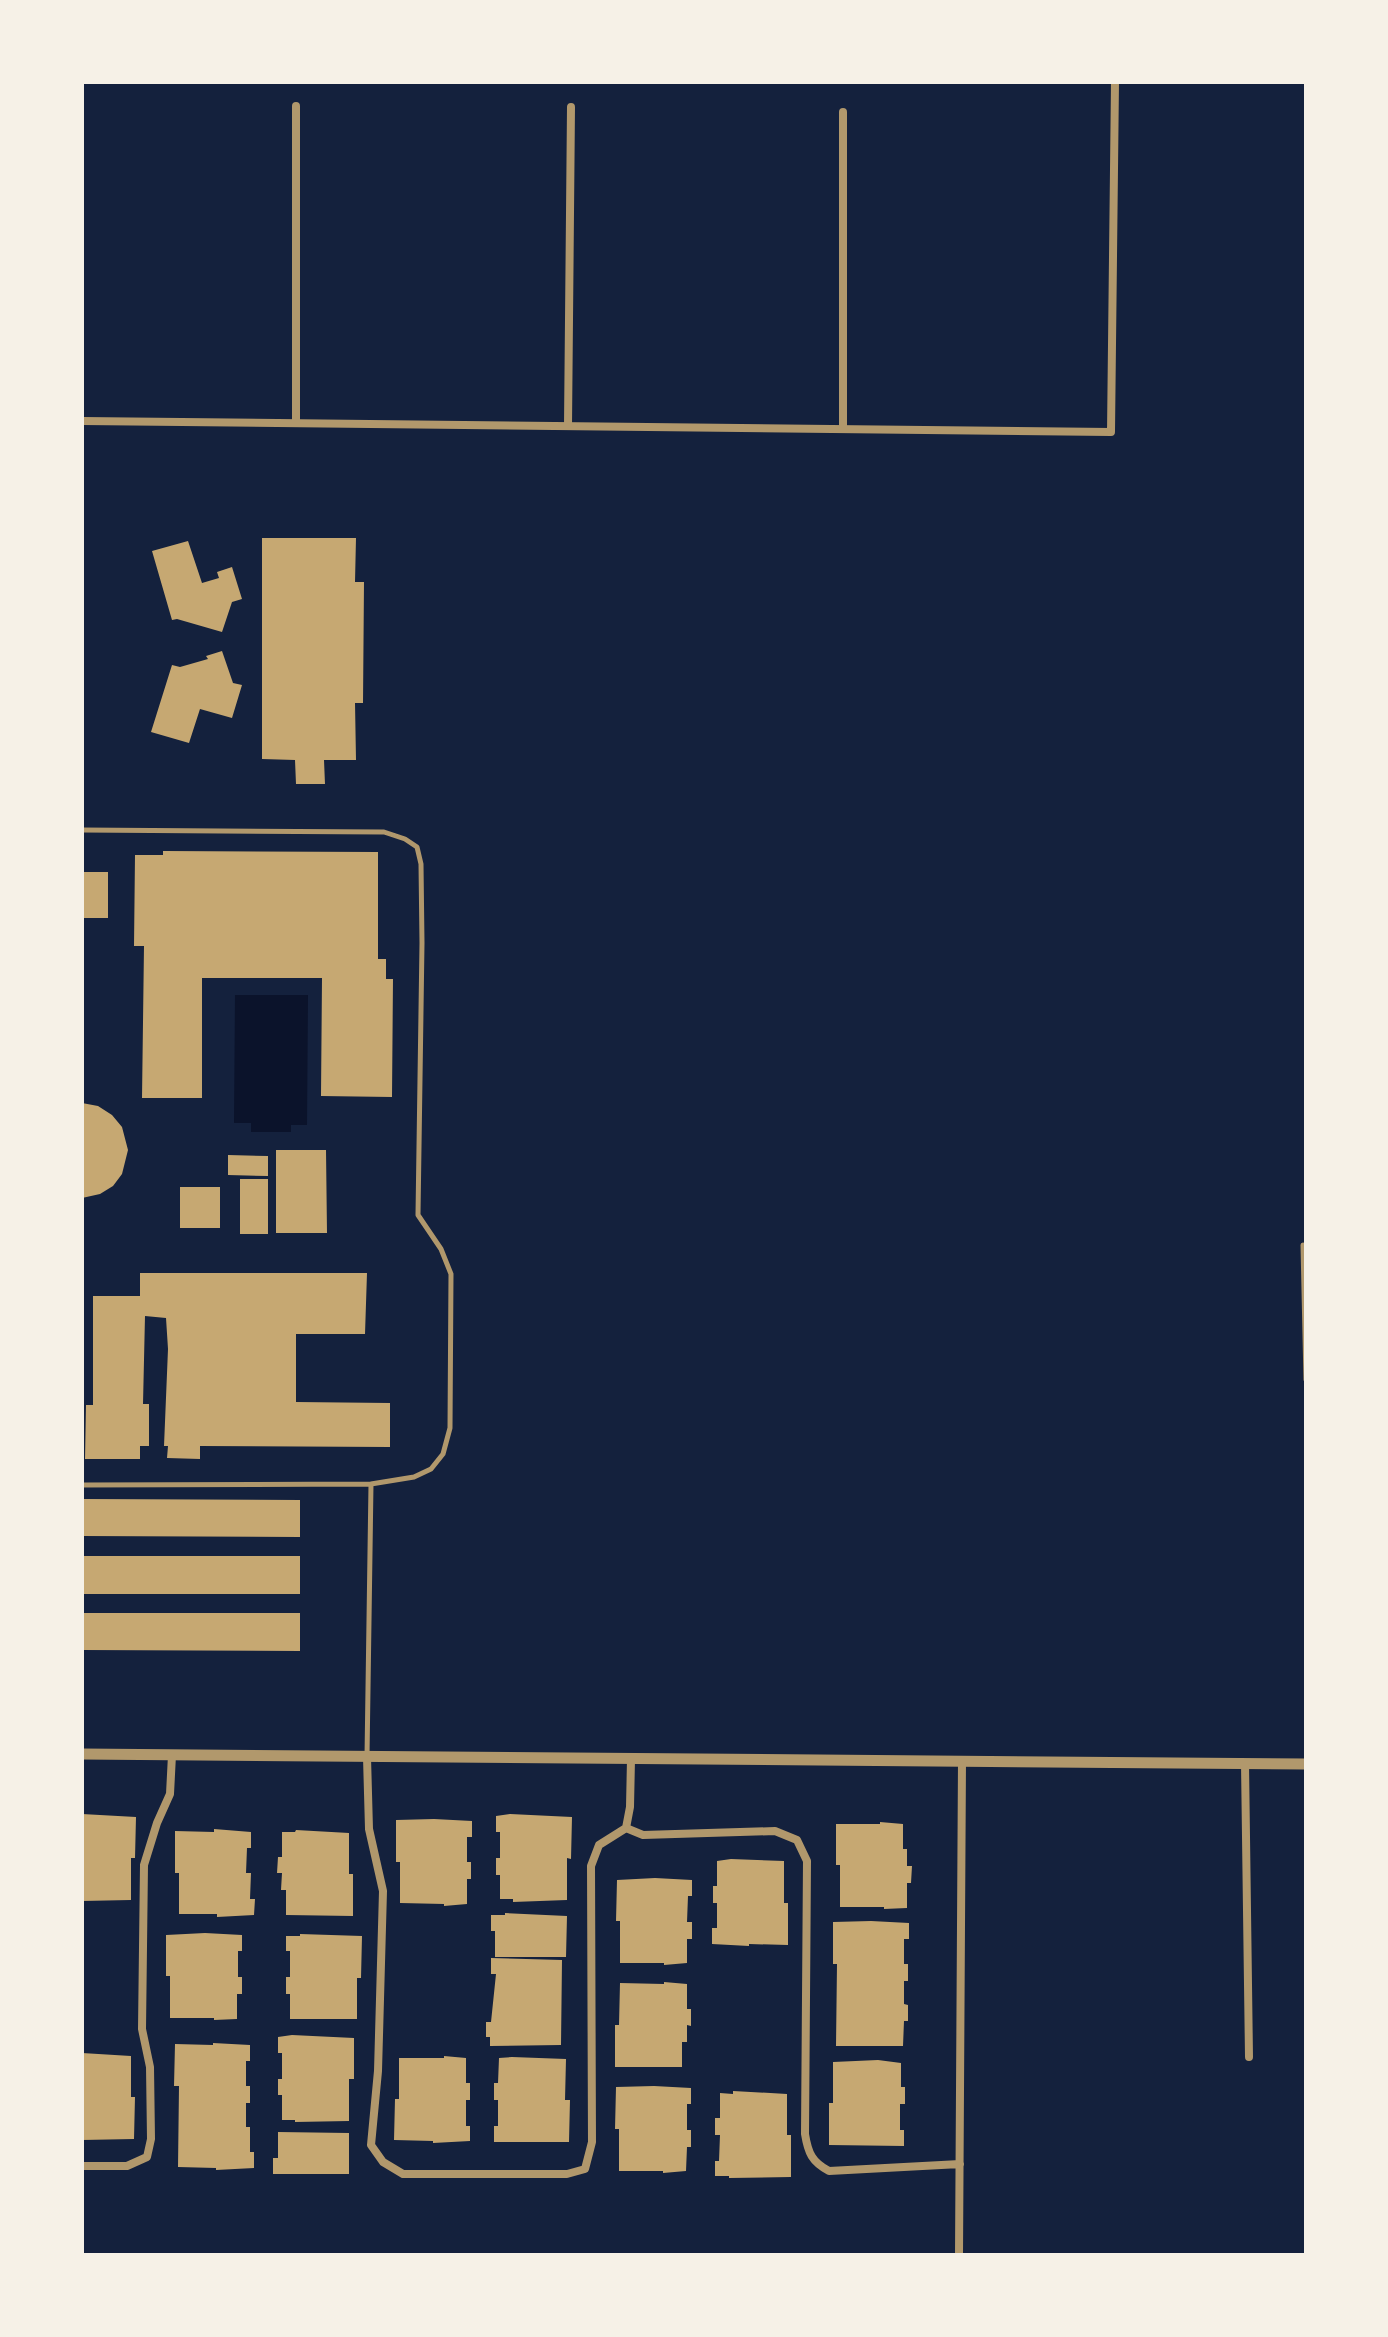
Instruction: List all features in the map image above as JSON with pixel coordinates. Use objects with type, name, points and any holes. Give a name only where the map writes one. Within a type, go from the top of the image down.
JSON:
[{"type":"street","points":[[82,421],[1111,432],[1115,82]]},
{"type":"street","points":[[296,106],[296,423]]},
{"type":"street","points":[[568,426],[571,107]]},
{"type":"street","points":[[843,112],[843,429]]},
{"type":"street","points":[[82,1754],[1306,1764]]},
{"type":"street","points":[[82,2166],[127,2166],[147,2157],[151,2139],[150,2067],[142,2029],[144,1865],[170,1794],[172,1755]]},
{"type":"street","points":[[367,1757],[369,1829],[383,1891],[378,2071],[371,2145],[383,2162],[403,2174],[567,2174],[585,2169],[592,2142],[591,1866],[599,1845],[626,1828],[630,1807],[631,1759]]},
{"type":"street","points":[[959,2255],[962,1761]]},
{"type":"street","points":[[1245,1763],[1249,2057]]},
{"type":"street","points":[[626,1828],[643,1835],[775,1831],[797,1840],[807,1861],[807,2151],[815,2164],[829,2171],[960,2164]]},
{"type":"lane","points":[[82,830],[384,832],[417,847],[421,864],[422,943],[418,1215],[441,1249],[451,1274],[450,1428],[443,1454],[431,1469],[414,1477],[371,1484],[82,1485]]},
{"type":"lane","points":[[1303,1245],[1306,1380]]},
{"type":"lane","points":[[367,1757],[371,1484]]},
{"type":"water","points":[[235,995],[308,995],[307,1125],[291,1125],[291,1132],[251,1132],[251,1123],[234,1123]]},
{"type":"building","points":[[262,538],[356,538],[355,582],[364,582],[363,703],[355,703],[356,760],[324,760],[325,784],[296,784],[295,760],[262,759]]},
{"type":"building","points":[[188,541],[202,583],[219,578],[217,572],[232,567],[242,599],[232,602],[222,632],[172,620],[152,551]]},
{"type":"building","points":[[222,651],[233,683],[242,685],[232,718],[200,709],[189,743],[151,732],[172,665],[180,667],[208,659],[206,656]]},
{"type":"building","points":[[163,851],[378,852],[378,959],[386,959],[386,979],[393,979],[392,1097],[321,1096],[322,978],[202,978],[202,1098],[142,1098],[144,946],[134,946],[135,855],[163,855]]},
{"type":"building","points":[[82,872],[108,872],[108,918],[82,918]]},
{"type":"building","points":[[82,1103],[98,1106],[112,1115],[122,1127],[128,1150],[122,1174],[113,1186],[100,1194],[82,1198]]},
{"type":"building","points":[[276,1150],[326,1150],[327,1233],[276,1233]]},
{"type":"building","points":[[228,1155],[268,1156],[268,1176],[228,1175]]},
{"type":"building","points":[[240,1179],[268,1179],[268,1234],[240,1234]]},
{"type":"building","points":[[180,1187],[220,1187],[220,1228],[180,1228]]},
{"type":"building","points":[[140,1273],[367,1273],[365,1334],[296,1334],[296,1402],[390,1403],[390,1447],[200,1446],[200,1459],[167,1458],[168,1446],[164,1446],[168,1349],[166,1318],[145,1316],[143,1404],[149,1404],[149,1446],[140,1446],[140,1459],[85,1459],[86,1405],[93,1405],[93,1296],[140,1296]]},
{"type":"building","points":[[82,1499],[300,1500],[300,1537],[82,1536]]},
{"type":"building","points":[[82,1556],[300,1556],[300,1594],[82,1594]]},
{"type":"building","points":[[82,1613],[300,1613],[300,1651],[82,1650]]},
{"type":"building","points":[[82,1814],[136,1817],[135,1858],[131,1858],[131,1900],[82,1901]]},
{"type":"building","points":[[496,1816],[572,1817],[571,1859],[567,1858],[567,1900],[513,1902],[513,1899],[500,1899],[496,1858],[500,1858],[500,1832],[496,1832]]},
{"type":"building","points":[[396,1820],[472,1821],[472,1837],[467,1837],[471,1879],[467,1879],[467,1904],[400,1903]]},
{"type":"building","points":[[836,1824],[903,1824],[903,1849],[907,1849],[907,1866],[912,1866],[911,1883],[907,1883],[907,1908],[840,1907]]},
{"type":"building","points":[[214,1829],[251,1832],[246,1873],[251,1873],[250,1899],[255,1899],[254,1915],[217,1917],[217,1914],[179,1914],[175,1831],[214,1832]]},
{"type":"building","points":[[282,1832],[349,1833],[353,1916],[286,1915],[286,1890],[281,1890],[282,1873],[277,1873],[278,1857],[282,1857]]},
{"type":"building","points":[[717,1861],[784,1861],[788,1945],[712,1944],[712,1928],[717,1928],[713,1886],[717,1886]]},
{"type":"building","points":[[617,1880],[692,1880],[687,1922],[692,1922],[692,1939],[687,1939],[687,1963],[620,1963],[620,1921],[616,1921]]},
{"type":"building","points":[[491,1915],[567,1916],[566,1957],[495,1957],[495,1931],[491,1931]]},
{"type":"building","points":[[833,1922],[909,1923],[909,1939],[904,1939],[908,1981],[904,1981],[904,2004],[908,2005],[908,2021],[904,2021],[903,2046],[836,2046],[837,1964],[833,1964]]},
{"type":"building","points":[[166,1935],[242,1935],[242,1951],[238,1951],[238,1977],[242,1977],[242,1994],[237,1994],[237,2019],[170,2018]]},
{"type":"building","points":[[286,1936],[362,1936],[361,1978],[357,1978],[357,2019],[290,2019],[286,1977],[290,1977],[290,1951],[286,1951]]},
{"type":"building","points":[[491,1958],[562,1960],[561,2045],[490,2046],[490,2037],[486,2037],[486,2022],[491,2022],[496,1974],[491,1974]]},
{"type":"building","points":[[620,1983],[687,1984],[691,2026],[687,2025],[687,2042],[682,2042],[682,2067],[615,2067],[615,2025],[619,2025]]},
{"type":"building","points":[[278,2037],[354,2038],[354,2079],[349,2079],[349,2121],[282,2120],[282,2095],[278,2095],[278,2079],[282,2079],[282,2053],[278,2053]]},
{"type":"building","points":[[175,2044],[250,2045],[250,2061],[246,2061],[250,2103],[246,2103],[246,2127],[250,2127],[250,2152],[254,2152],[254,2168],[216,2170],[178,2167],[179,2086],[174,2086]]},
{"type":"building","points":[[82,2053],[131,2056],[131,2097],[135,2097],[134,2139],[82,2140]]},
{"type":"building","points":[[399,2058],[466,2058],[470,2100],[466,2100],[466,2126],[470,2126],[470,2141],[433,2143],[394,2140],[395,2099],[399,2099]]},
{"type":"building","points":[[499,2058],[566,2059],[565,2100],[570,2100],[569,2142],[494,2142],[494,2126],[498,2126],[498,2100],[494,2100],[494,2083],[498,2083]]},
{"type":"building","points":[[878,2060],[901,2063],[905,2104],[900,2104],[900,2130],[904,2130],[904,2146],[829,2145],[833,2062]]},
{"type":"building","points":[[616,2087],[691,2088],[691,2104],[687,2104],[687,2130],[691,2130],[691,2147],[687,2147],[686,2171],[619,2171],[619,2129],[615,2129]]},
{"type":"building","points":[[733,2091],[787,2094],[791,2177],[715,2176],[720,2135],[715,2135],[715,2118],[720,2118],[720,2093],[733,2094]]},
{"type":"building","points":[[278,2132],[349,2133],[349,2174],[273,2174],[273,2158],[278,2158]]}]
